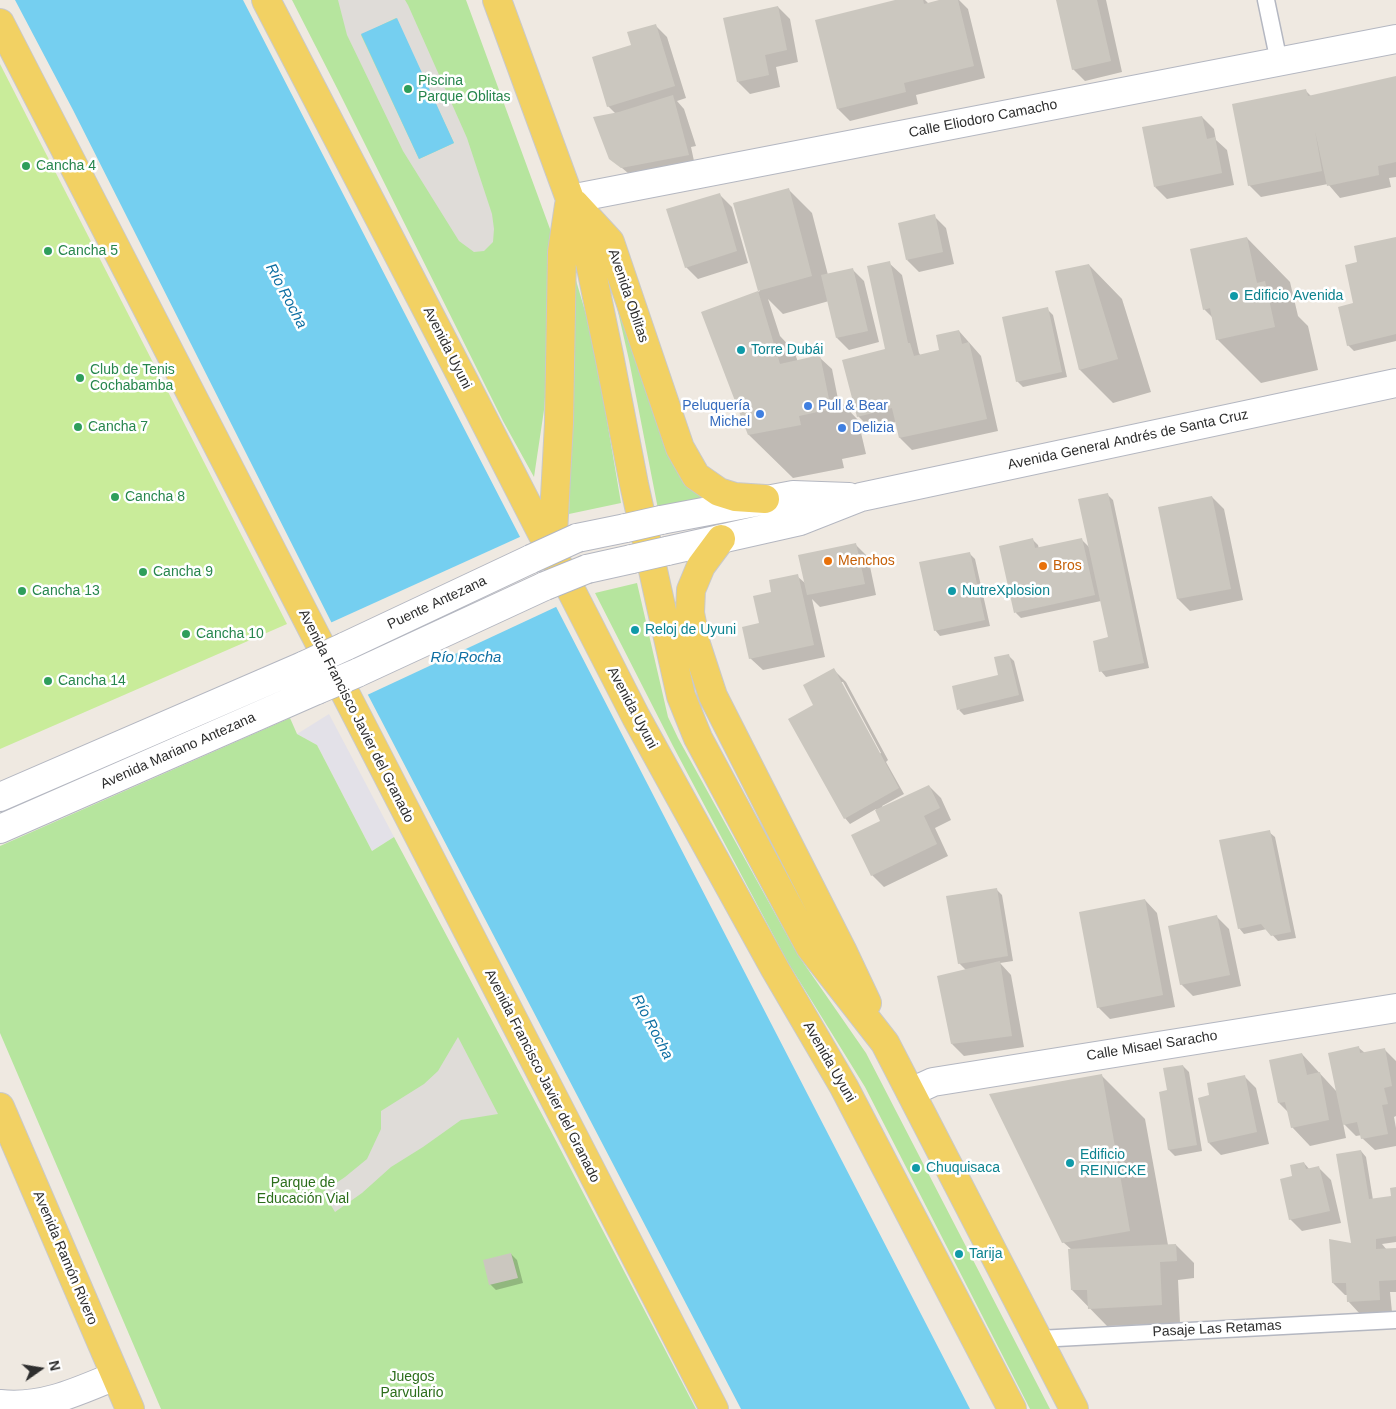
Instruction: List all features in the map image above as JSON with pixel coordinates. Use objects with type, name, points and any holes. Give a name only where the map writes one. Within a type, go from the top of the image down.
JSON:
[{"type":"main road","name":"Avenida Uyuni","points":[[266,0],[541,556],[636,717],[775,969],[844,1087],[1012,1409]]},
{"type":"main road","name":"Avenida Oblitas","points":[[497,0],[570,199],[610,242],[680,448],[696,476],[719,492],[735,497],[765,499]]},
{"type":"main road","name":"Avenida Francisco Javier del Granado","points":[[0,23],[714,1409]]},
{"type":"main road","name":"Calle Eliodoro Camacho","points":[[570,199],[1396,39]]},
{"type":"main road","points":[[541,556],[559,423],[562,252],[570,199]]},
{"type":"main road","points":[[570,199],[590,264],[634,484],[681,696],[698,738],[810,947],[885,1044]]},
{"type":"main road","name":"Avenida General Andrés de Santa Cruz","points":[[357,673],[545,586],[587,569],[800,521],[861,497],[1396,383]]},
{"type":"main road","name":"Avenida General Andrés de Santa Cruz","points":[[541,556],[577,538],[765,499],[793,495],[861,497]]},
{"type":"main road","points":[[721,539],[701,566],[691,590],[690,613],[696,644],[713,696],[842,950],[885,1044],[1074,1409]]},
{"type":"main road","name":"Puente Antezana","points":[[344,648],[541,556]]},
{"type":"main road","name":"Avenida Mariano Antezana","points":[[0,797],[344,648]]},
{"type":"main road","name":"Avenida Mariano Antezana","points":[[0,829],[357,673]]},
{"type":"main road","name":"Calle Misael Saracho","points":[[910,1092],[933,1082],[1396,1008]]},
{"type":"main road","name":"Avenida Ramón Rivero","points":[[0,1107],[130,1409]]},
{"type":"main road","points":[[0,1404],[18,1407],[48,1405],[115,1376]]},
{"type":"lane","points":[[1266,0],[1279,62]]},
{"type":"lane","name":"Pasaje Las Retamas","points":[[1038,1339],[1396,1320]]},
{"type":"shaded area","points":[[338,0],[405,0],[467,138],[492,214],[493,242],[484,251],[474,252],[459,241],[403,151],[347,35]],"holes":[[[396,18],[454,143],[419,159],[361,35]]]},
{"type":"shaded area","points":[[329,714],[394,837],[372,851],[317,745],[297,734]]},
{"type":"shaded area","points":[[458,1037],[498,1114],[461,1120],[391,1167],[362,1193],[335,1212],[323,1192],[367,1159],[381,1129],[381,1111],[424,1084],[438,1071]]},
{"type":"green space","points":[[292,0],[466,0],[550,229],[550,335],[544,410],[534,477],[503,421]]},
{"type":"green space","name":"Club de Tenis Cochabamba","points":[[0,64],[287,624],[0,749]]},
{"type":"green space","points":[[606,259],[718,500],[658,509],[629,360]]},
{"type":"green space","points":[[575,277],[593,338],[621,503],[569,514]]},
{"type":"green space","points":[[637,583],[668,717],[678,738],[798,955],[866,1053],[1050,1409],[1030,1409],[865,1087],[787,961],[673,746],[595,593]]},
{"type":"green space","name":"Parque de Educación Vial","points":[[290,718],[297,734],[317,745],[372,851],[394,837],[696,1409],[161,1409],[0,1033],[0,846]]},
{"type":"water","name":"Río Rocha","points":[[15,0],[243,0],[970,1409],[741,1409],[368,695],[73,110]]},
{"type":"water","name":"Piscina Parque Oblitas","points":[[397,18],[454,143],[419,159],[361,34]]},
{"type":"pier","points":[[522,536],[558,606],[365,696],[330,623]]},
{"type":"building","points":[[895,0],[923,0],[924,4],[939,0],[958,0],[974,66],[904,83],[906,92],[837,109],[815,20]]},
{"type":"building","points":[[1056,0],[1097,0],[1111,61],[1072,70]]},
{"type":"building","points":[[778,6],[787,50],[765,55],[769,75],[737,82],[723,18]]},
{"type":"building","points":[[656,24],[675,86],[607,107],[592,57],[631,45],[627,32]]},
{"type":"building","points":[[1396,76],[1396,162],[1378,166],[1379,175],[1327,186],[1315,131],[1322,171],[1248,186],[1232,104],[1306,89],[1308,96]]},
{"type":"building","points":[[673,95],[689,155],[621,168],[609,159],[593,117],[619,112]]},
{"type":"building","points":[[1202,116],[1207,139],[1215,137],[1222,173],[1154,187],[1142,127]]},
{"type":"building","points":[[789,188],[812,276],[758,291],[733,203]]},
{"type":"building","points":[[720,193],[737,251],[685,268],[666,209]]},
{"type":"building","points":[[935,214],[943,252],[906,260],[898,223]]},
{"type":"building","name":"Edificio Avenida","points":[[1247,237],[1257,283],[1265,281],[1275,327],[1216,340],[1210,308],[1203,310],[1190,249]]},
{"type":"building","points":[[1396,237],[1396,334],[1347,346],[1338,307],[1353,303],[1345,265],[1357,262],[1354,246]]},
{"type":"building","points":[[890,261],[908,343],[910,343],[914,356],[939,350],[936,335],[959,330],[962,344],[969,342],[987,419],[899,438],[892,408],[857,417],[842,360],[885,349],[867,266]]},
{"type":"building","points":[[1089,264],[1118,359],[1079,370],[1055,271]]},
{"type":"building","points":[[853,268],[868,331],[836,338],[821,275]]},
{"type":"building","name":"Torre Dubái","points":[[758,291],[780,364],[820,355],[831,409],[799,416],[801,425],[748,435],[701,312]]},
{"type":"building","points":[[1048,307],[1062,372],[1016,382],[1002,317]]},
{"type":"building","points":[[1108,493],[1144,663],[1099,672],[1093,641],[1108,637],[1078,499]]},
{"type":"building","points":[[1212,496],[1231,589],[1177,599],[1158,507]]},
{"type":"building","points":[[1033,538],[1035,548],[1082,538],[1095,595],[1014,613],[999,546]]},
{"type":"building","points":[[856,543],[865,584],[807,595],[798,555]]},
{"type":"building","name":"NutreXplosion","points":[[970,552],[985,620],[934,631],[919,562]]},
{"type":"building","points":[[798,574],[814,645],[749,659],[742,627],[759,623],[753,596],[771,592],[769,580]]},
{"type":"building","points":[[1009,654],[1019,695],[957,710],[952,686],[998,675],[994,657]]},
{"type":"building","points":[[834,668],[899,788],[844,819],[788,719],[813,705],[803,685]]},
{"type":"building","points":[[929,785],[940,808],[924,816],[937,844],[871,876],[851,835],[880,821],[875,810]]},
{"type":"building","points":[[1270,830],[1291,932],[1271,936],[1261,924],[1238,929],[1219,840]]},
{"type":"building","points":[[997,888],[1008,956],[958,964],[946,896]]},
{"type":"building","points":[[1145,899],[1163,995],[1097,1008],[1079,912]]},
{"type":"building","points":[[1217,915],[1230,975],[1180,985],[1168,926]]},
{"type":"building","points":[[1000,961],[1012,1036],[951,1044],[937,976]]},
{"type":"building","points":[[1359,1046],[1360,1053],[1385,1048],[1392,1086],[1384,1088],[1388,1104],[1382,1105],[1388,1134],[1361,1139],[1357,1122],[1343,1125],[1328,1053]]},
{"type":"building","points":[[1302,1053],[1307,1075],[1320,1072],[1329,1120],[1291,1128],[1285,1102],[1278,1103],[1269,1060]]},
{"type":"building","points":[[1183,1065],[1197,1145],[1168,1150],[1159,1092],[1167,1090],[1163,1068]]},
{"type":"building","name":"Edificio REINICKE","points":[[1102,1074],[1130,1231],[1062,1243],[989,1094]]},
{"type":"building","points":[[1245,1075],[1257,1132],[1208,1143],[1198,1098],[1209,1095],[1207,1083]]},
{"type":"building","points":[[1361,1150],[1369,1199],[1391,1196],[1390,1188],[1396,1187],[1396,1236],[1376,1239],[1376,1249],[1396,1248],[1396,1280],[1379,1281],[1380,1300],[1347,1302],[1346,1283],[1332,1283],[1329,1239],[1351,1243],[1336,1154]]},
{"type":"building","points":[[1304,1162],[1306,1169],[1319,1166],[1330,1211],[1289,1220],[1280,1179],[1292,1176],[1290,1165]]},
{"type":"building","points":[[1176,1244],[1177,1261],[1160,1262],[1162,1305],[1088,1309],[1087,1290],[1071,1290],[1068,1249]]},
{"type":"building","points":[[511,1253],[518,1278],[489,1285],[483,1260]]},
{"type":"place","name":"Piscina Parque Oblitas","points":[[408,89]]},
{"type":"place","name":"Cancha 4","points":[[26,166]]},
{"type":"place","name":"Cancha 5","points":[[48,251]]},
{"type":"place","name":"Edificio Avenida","points":[[1234,296]]},
{"type":"place","name":"Torre Dubái","points":[[741,350]]},
{"type":"place","name":"Club de Tenis Cochabamba","points":[[80,378]]},
{"type":"place","name":"Pull & Bear","points":[[808,406]]},
{"type":"place","name":"Peluquería Michel","points":[[760,414]]},
{"type":"place","name":"Cancha 7","points":[[78,427]]},
{"type":"place","name":"Delizia","points":[[842,428]]},
{"type":"place","name":"Cancha 8","points":[[115,497]]},
{"type":"place","name":"Menchos","points":[[828,561]]},
{"type":"place","name":"Bros","points":[[1043,566]]},
{"type":"place","name":"Cancha 9","points":[[143,572]]},
{"type":"place","name":"Cancha 13","points":[[22,591]]},
{"type":"place","name":"NutreXplosion","points":[[952,591]]},
{"type":"place","name":"Reloj de Uyuni","points":[[635,630]]},
{"type":"place","name":"Cancha 10","points":[[186,634]]},
{"type":"place","name":"Cancha 14","points":[[48,681]]},
{"type":"place","name":"Edificio REINICKE","points":[[1070,1163]]},
{"type":"place","name":"Chuquisaca","points":[[916,1168]]},
{"type":"place","name":"Tarija","points":[[959,1254]]},
{"type":"park label","name":"Juegos Parvulario","points":[[412,1385]]}]
